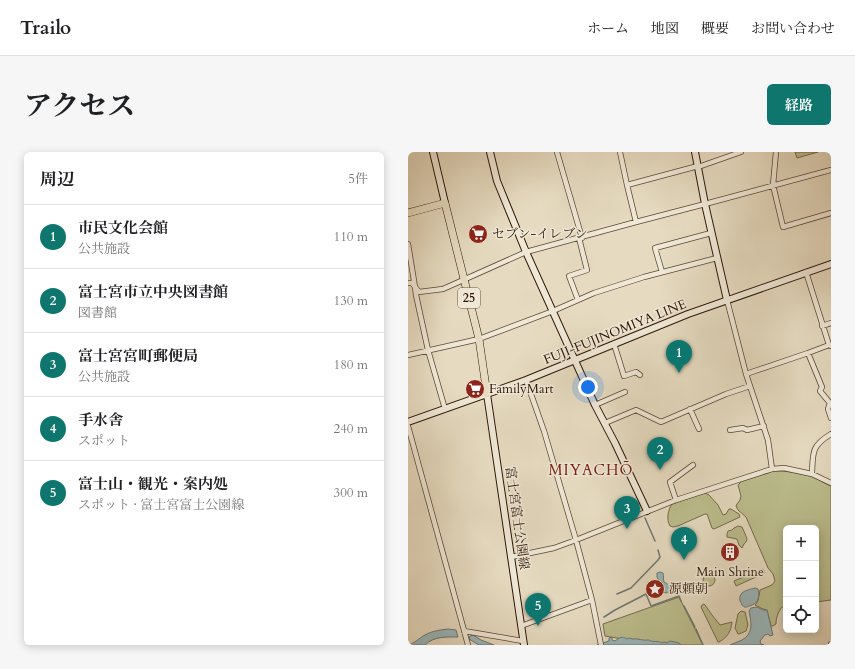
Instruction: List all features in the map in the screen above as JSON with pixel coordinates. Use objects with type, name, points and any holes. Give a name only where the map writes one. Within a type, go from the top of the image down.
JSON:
[{"type":"main road","points":[[408,213],[445,203],[433,152]]},
{"type":"main road","points":[[490,152],[497,181],[526,252],[595,405],[647,511]]},
{"type":"main road","points":[[695,152],[726,300]]},
{"type":"main road","name":"25","points":[[445,203],[479,339],[487,394]]},
{"type":"main road","name":"FUJI-FUJINOMIYA LINE","points":[[408,422],[526,380],[688,314],[831,264]]},
{"type":"main road","name":"富士宮富士公園線","points":[[487,394],[524,643]]},
{"type":"street","points":[[557,152],[587,270],[569,276],[578,300]]},
{"type":"street","points":[[620,152],[636,222]]},
{"type":"street","points":[[627,185],[701,166],[731,154],[741,152]]},
{"type":"street","points":[[776,152],[773,185],[783,227],[831,213]]},
{"type":"street","points":[[408,282],[412,283],[419,292],[443,289],[526,252],[831,170]]},
{"type":"street","points":[[662,272],[656,248],[711,233]]},
{"type":"street","points":[[408,244],[416,295],[428,350],[445,409]]},
{"type":"street","points":[[408,355],[479,339],[553,311],[594,293],[662,272],[717,258]]},
{"type":"street","points":[[746,374],[830,346],[822,326],[806,272]]},
{"type":"street","points":[[726,300],[746,374],[768,440],[772,468]]},
{"type":"street","points":[[822,326],[831,323]]},
{"type":"street","points":[[614,344],[624,376],[636,372],[640,375]]},
{"type":"street","points":[[808,353],[822,387],[820,391],[830,403],[828,409],[831,418]]},
{"type":"street","points":[[526,380],[544,432],[576,540],[592,600],[600,643]]},
{"type":"street","points":[[605,423],[636,410],[661,422],[690,408],[750,386]]},
{"type":"street","points":[[595,405],[625,392]]},
{"type":"street","points":[[690,408],[699,429]]},
{"type":"street","points":[[408,426],[468,645]]},
{"type":"street","points":[[730,430],[743,428],[747,430],[764,426]]},
{"type":"street","points":[[812,474],[813,451],[819,442],[831,434]]},
{"type":"street","points":[[676,500],[670,482],[693,465]]},
{"type":"street","points":[[511,557],[554,548],[676,500],[772,468],[784,468],[812,474],[831,484]]},
{"type":"street","points":[[521,626],[592,600]]},
{"type":"street","points":[[464,631],[524,643]]},
{"type":"green space","points":[[795,152],[818,152],[797,158]]},
{"type":"green space","points":[[778,471],[814,477],[831,486],[831,600],[819,602],[819,525],[783,525],[783,607],[779,611],[776,624],[771,626],[767,610],[755,605],[758,601],[760,590],[772,585],[775,581],[746,517],[738,510],[736,506],[741,496],[738,485],[742,481]]},
{"type":"green space","points":[[705,493],[709,495],[718,505],[723,515],[731,509],[739,514],[740,517],[714,529],[712,528],[707,514],[678,526],[670,526],[668,515],[672,504]]},
{"type":"green space","points":[[738,526],[742,527],[747,539],[742,548],[737,539],[727,537],[728,531]]},
{"type":"green space","points":[[763,569],[765,573],[736,586],[734,581]]},
{"type":"green space","points":[[707,574],[711,574],[715,580],[711,586],[707,586],[703,582],[703,578]]},
{"type":"green space","points":[[679,597],[703,645],[658,645],[605,636],[603,624]]},
{"type":"green space","points":[[704,604],[720,625],[732,622],[728,634],[719,642],[701,607]]},
{"type":"green space","points":[[741,611],[745,612],[748,625],[746,631],[738,634],[735,628],[738,614]]},
{"type":"water","points":[[657,573],[663,573],[664,582],[670,587],[670,591],[666,593],[661,589],[661,585],[657,577]]},
{"type":"water","points":[[755,588],[758,589],[758,600],[752,605],[744,607],[740,601],[742,593]]},
{"type":"water","points":[[757,607],[767,610],[773,635],[765,635],[760,641],[761,644],[764,645],[730,645],[746,637],[751,627],[749,611],[751,608]]},
{"type":"water","points":[[448,629],[456,630],[458,637],[436,639],[425,645],[408,645],[430,633]]},
{"type":"water","points":[[473,635],[494,645],[479,645],[469,639],[470,636]]},
{"type":"water","points":[[612,637],[612,640],[615,641],[622,637],[627,639],[649,640],[662,643],[667,643],[670,641],[681,645],[597,645],[609,641],[609,638]]},
{"type":"waterway","points":[[645,518],[655,541]]},
{"type":"waterway","points":[[617,594],[631,588],[658,560],[660,557],[658,550]]},
{"type":"waterway","points":[[604,617],[646,594],[651,606],[679,596],[681,601]]},
{"type":"waterway","points":[[684,606],[695,627]]},
{"type":"waterway","points":[[696,629],[703,645]]},
{"type":"place","name":"セブン-イレブン","points":[[478,234]]},
{"type":"place","name":"市民文化会館","points":[[679,373]]},
{"type":"place","name":"FamilyMart","points":[[475,389]]},
{"type":"place","name":"富士宮市立中央図書館","points":[[660,470]]},
{"type":"place","name":"富士宮宮町郵便局","points":[[627,529]]},
{"type":"place","name":"Main Shrine","points":[[730,552]]},
{"type":"place","name":"手水舎","points":[[684,560]]},
{"type":"place","name":"源頼朝","points":[[655,589]]},
{"type":"place","name":"富士山・観光・案内処","points":[[538,626]]},
{"type":"district","name":"MIYACHŌ","points":[[591,470]]}]
